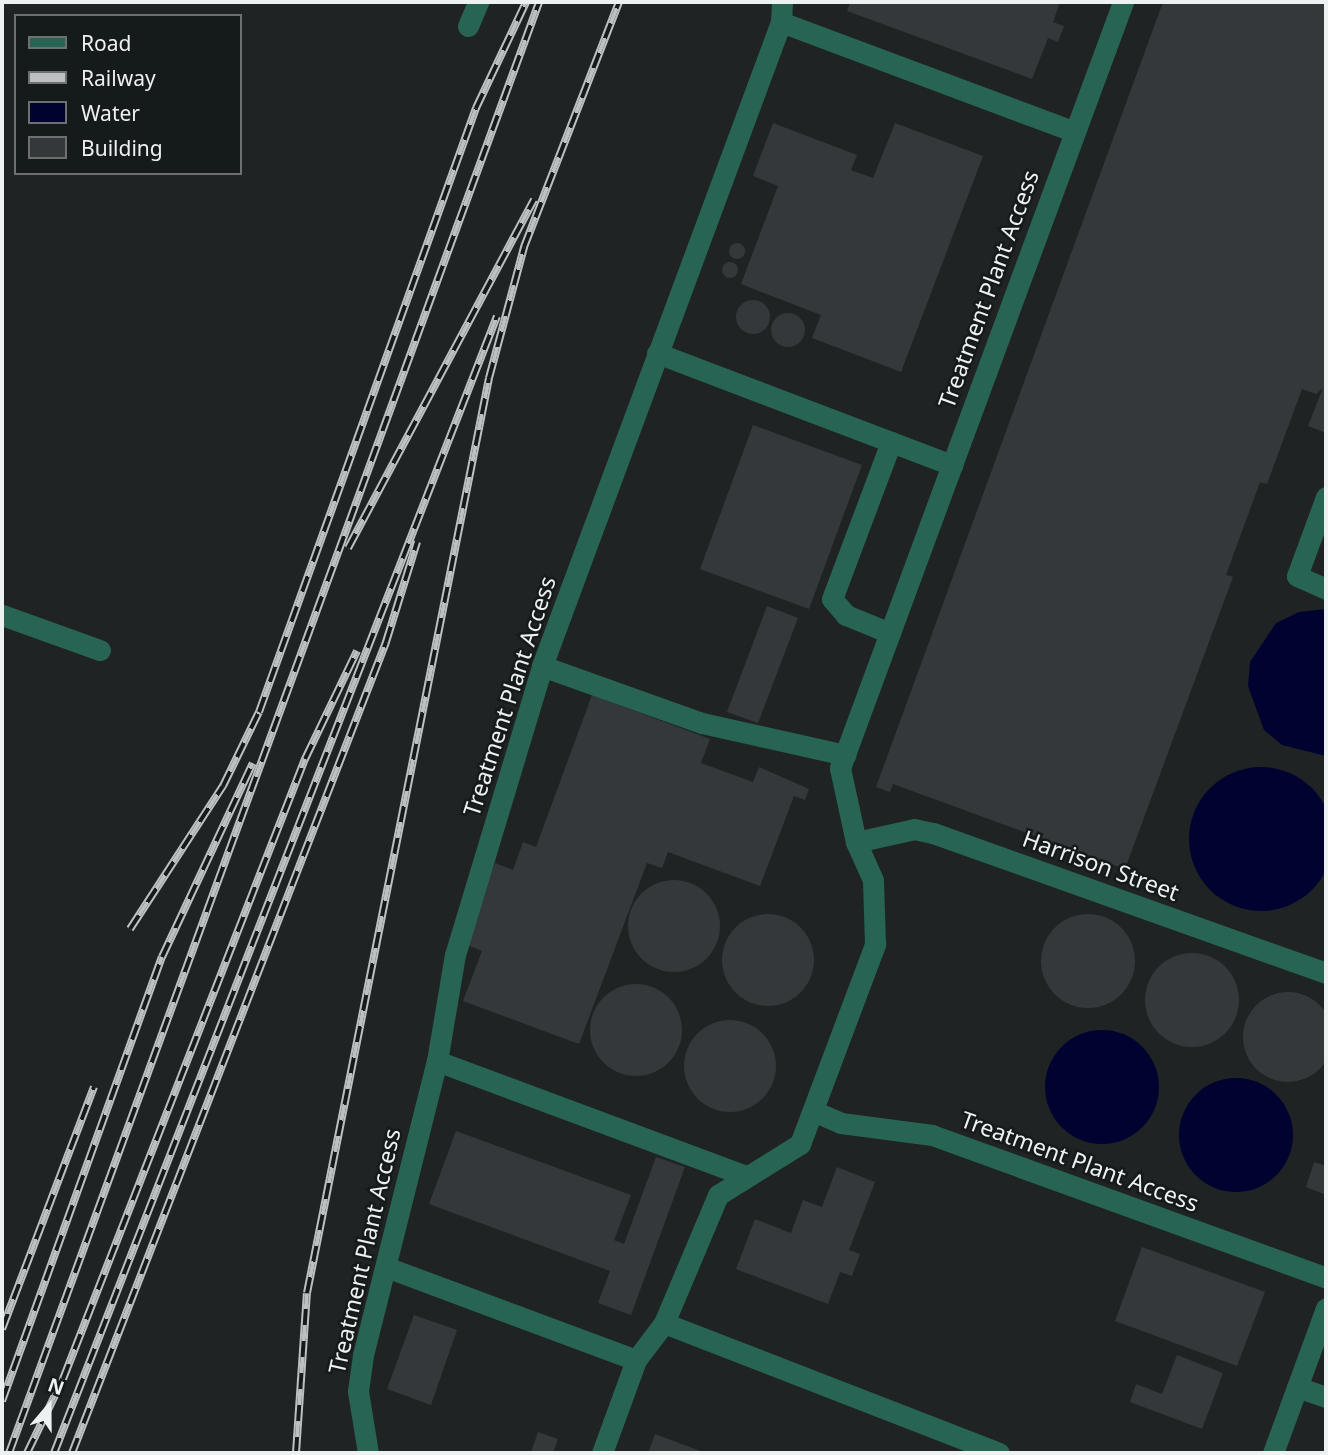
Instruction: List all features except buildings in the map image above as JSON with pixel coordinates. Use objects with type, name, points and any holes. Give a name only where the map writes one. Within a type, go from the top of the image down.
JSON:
[{"type":"lane","points":[[468,26],[478,2]]},
{"type":"lane","name":"Treatment Plant Access","points":[[602,1453],[636,1360],[664,1323],[703,1220],[718,1195],[743,1175],[774,1164],[800,1144],[875,944],[873,880],[856,842],[840,768],[1073,131],[1123,2]]},
{"type":"lane","name":"Treatment Plant Access","points":[[368,1453],[358,1391],[386,1266],[438,1061],[455,955],[542,666],[782,12],[1073,131]]},
{"type":"lane","points":[[657,353],[952,465]]},
{"type":"lane","points":[[890,633],[846,615],[832,598],[891,442]]},
{"type":"lane","points":[[1326,496],[1297,576],[1326,589]]},
{"type":"lane","points":[[2,615],[100,650]]},
{"type":"lane","points":[[542,666],[702,723],[845,755]]},
{"type":"lane","name":"Harrison Street","points":[[856,842],[914,829],[933,833],[1326,973]]},
{"type":"lane","points":[[438,1061],[743,1175]]},
{"type":"lane","name":"Treatment Plant Access","points":[[813,1111],[841,1123],[932,1135],[1326,1278]]},
{"type":"lane","points":[[386,1266],[636,1360]]},
{"type":"lane","points":[[1273,1453],[1326,1308]]},
{"type":"lane","points":[[664,1323],[999,1453]]},
{"type":"lane","points":[[1297,1387],[1326,1396]]},
{"type":"water","points":[[1326,609],[1326,756],[1282,745],[1264,730],[1248,686],[1250,662],[1276,623],[1299,612]]},
{"type":"water","points":[[1261,767],[1289,772],[1312,788],[1328,811],[1328,867],[1312,890],[1289,906],[1261,911],[1233,906],[1210,890],[1194,867],[1189,839],[1194,811],[1210,788],[1233,772]]},
{"type":"water","points":[[1102,1030],[1124,1034],[1134,1039],[1150,1055],[1155,1065],[1159,1087],[1155,1109],[1150,1119],[1134,1135],[1124,1140],[1102,1144],[1080,1140],[1070,1135],[1054,1119],[1049,1109],[1045,1087],[1049,1065],[1054,1055],[1070,1039],[1080,1034]]},
{"type":"water","points":[[1236,1078],[1258,1082],[1268,1087],[1284,1103],[1289,1113],[1293,1135],[1289,1157],[1284,1167],[1268,1183],[1258,1188],[1236,1192],[1214,1188],[1204,1183],[1188,1167],[1183,1157],[1179,1135],[1183,1113],[1188,1103],[1204,1087],[1214,1082]]},
{"type":"railway","points":[[130,929],[223,786],[259,712],[476,108],[526,2]]},
{"type":"railway","points":[[9,1453],[539,2]]},
{"type":"railway","points":[[296,1453],[307,1293],[489,378],[524,247],[619,2]]},
{"type":"railway","points":[[348,548],[534,199]]},
{"type":"railway","points":[[54,1453],[497,316]]},
{"type":"railway","points":[[72,1453],[386,642],[417,542]]},
{"type":"railway","points":[[27,1453],[63,1379],[305,759],[357,651]]},
{"type":"railway","points":[[2,1401],[162,957],[253,763]]},
{"type":"railway","points":[[2,1329],[94,1087]]}]
